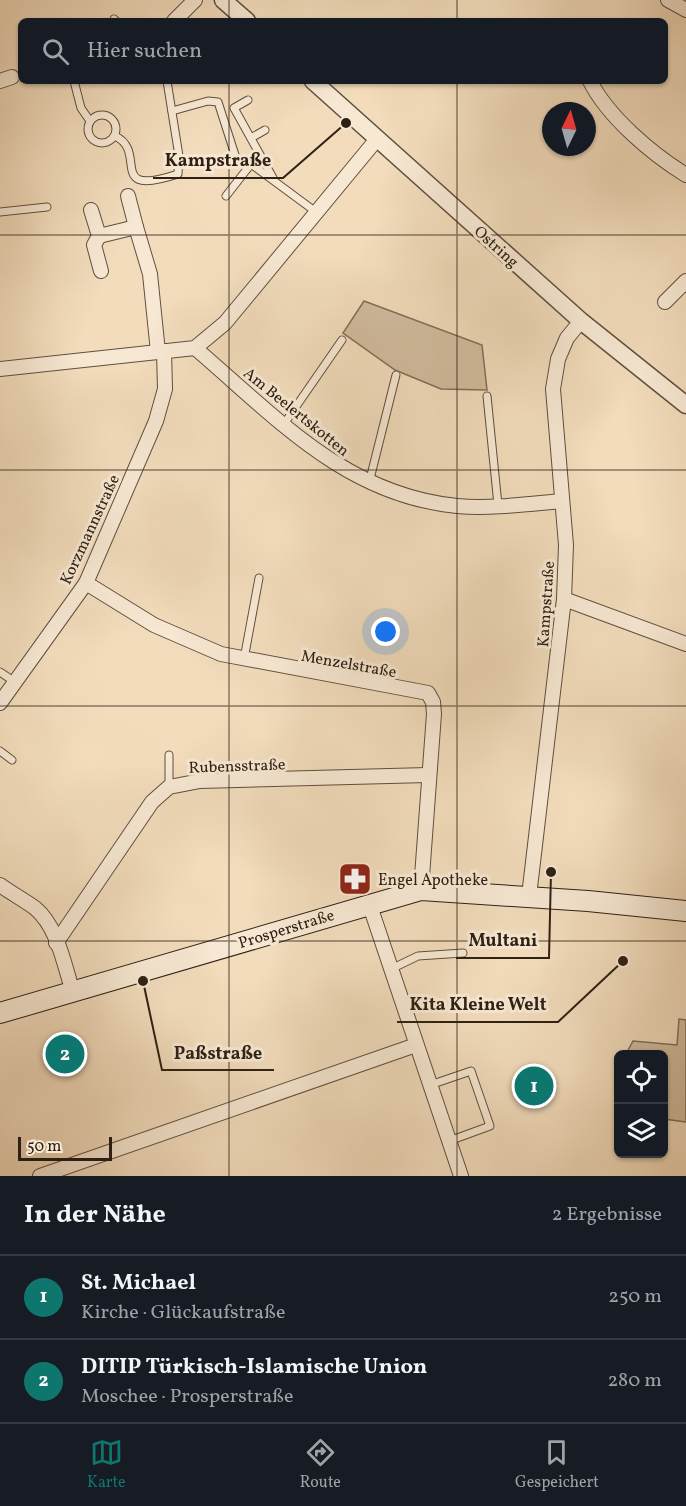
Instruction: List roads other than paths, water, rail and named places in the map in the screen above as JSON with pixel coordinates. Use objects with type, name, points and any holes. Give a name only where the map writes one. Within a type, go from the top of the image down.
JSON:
[{"type":"main road","name":"Prosperstraße","points":[[0,1013],[369,903],[421,890],[529,896],[686,911]]},
{"type":"street","points":[[177,18],[195,0]]},
{"type":"street","points":[[223,0],[244,18]]},
{"type":"street","points":[[668,0],[686,10]]},
{"type":"street","name":"Ostring","points":[[316,84],[581,321],[686,405]]},
{"type":"street","points":[[592,84],[600,101],[663,161],[686,175]]},
{"type":"street","points":[[0,369],[195,348],[225,323],[377,139]]},
{"type":"street","name":"Korzmannstraße","points":[[0,703],[86,583],[156,421],[165,389],[150,274],[128,196]]},
{"type":"street","points":[[91,210],[99,236],[94,245],[100,271]]},
{"type":"street","points":[[99,236],[136,227]]},
{"type":"street","points":[[665,302],[686,281]]},
{"type":"street","name":"Kampstraße","points":[[529,896],[564,599],[566,545],[553,388],[558,359],[567,338],[581,321]]},
{"type":"street","name":"Am Beelertskotten","points":[[195,348],[329,461],[369,483],[400,495],[458,506],[562,501]]},
{"type":"street","name":"Menzelstraße","points":[[86,583],[154,625],[220,654],[428,693],[433,702],[435,714],[428,775],[421,890]]},
{"type":"street","points":[[564,599],[686,644]]},
{"type":"street","name":"Rubensstraße","points":[[56,943],[153,802],[169,787],[200,781],[428,775]]},
{"type":"street","points":[[0,885],[36,909],[46,921],[73,992]]},
{"type":"street","points":[[369,903],[461,1176]]},
{"type":"street","points":[[43,1176],[416,1045]]},
{"type":"lane","points":[[75,84],[81,108],[90,121]]},
{"type":"lane","points":[[115,136],[123,140],[127,147],[132,171],[140,180],[148,183],[178,174],[179,162],[168,84]]},
{"type":"lane","points":[[248,100],[234,108],[274,181]]},
{"type":"lane","points":[[172,111],[208,101],[218,102],[236,158]]},
{"type":"lane","points":[[97,115],[106,115],[113,119],[117,128],[115,136],[104,143],[92,140],[88,134],[90,121],[97,115]]},
{"type":"lane","points":[[251,138],[265,130]]},
{"type":"lane","points":[[226,196],[251,164],[316,213]]},
{"type":"lane","points":[[0,212],[47,207]]},
{"type":"lane","points":[[284,424],[342,340]]},
{"type":"lane","points":[[369,483],[396,375]]},
{"type":"lane","points":[[487,396],[498,505]]},
{"type":"lane","points":[[244,660],[259,578]]},
{"type":"lane","points":[[0,672],[15,682]]},
{"type":"lane","points":[[0,751],[12,760]]},
{"type":"lane","points":[[169,755],[169,787]]},
{"type":"lane","points":[[391,969],[418,956],[463,953]]},
{"type":"lane","points":[[430,1085],[471,1071],[490,1126],[449,1141]]},
{"type":"place","name":"Kampstraße","points":[[346,123]]},
{"type":"place","name":"Multani","points":[[551,872]]},
{"type":"place","name":"Engel Apotheke","points":[[355,879]]},
{"type":"place","name":"Kita Kleine Welt","points":[[623,961]]},
{"type":"place","name":"Paßstraße","points":[[143,981]]},
{"type":"place","name":"DITIP Türkisch-Islamische Union","points":[[65,1054]]},
{"type":"place","name":"St. Michael","points":[[534,1086]]}]
